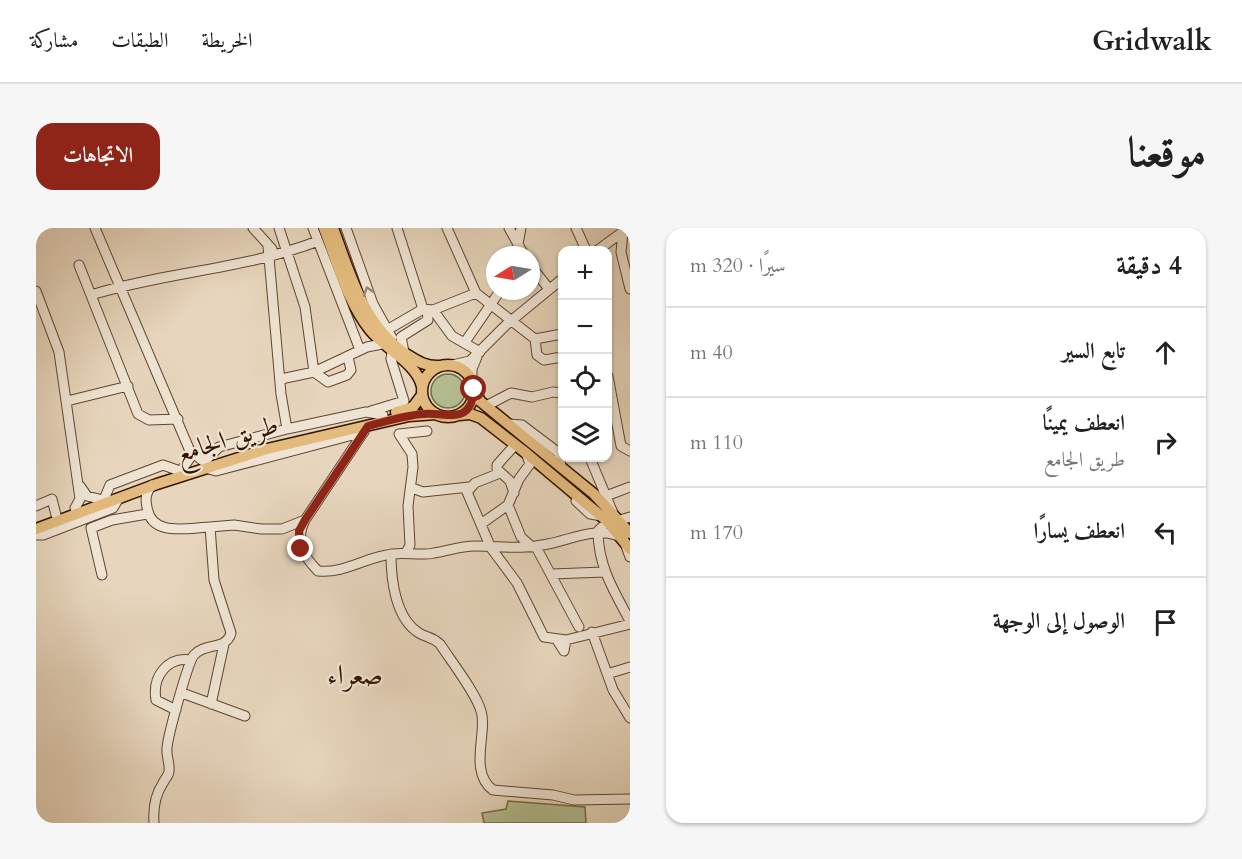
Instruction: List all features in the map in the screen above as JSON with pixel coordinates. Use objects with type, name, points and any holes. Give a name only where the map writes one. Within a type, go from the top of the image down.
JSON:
[{"type":"main road","points":[[324,228],[357,312],[420,378],[425,403],[436,414],[451,417],[470,414],[481,418],[562,483],[614,517],[628,534]]},
{"type":"main road","points":[[333,228],[362,304],[389,347],[404,352],[424,364],[452,365],[464,371],[486,406],[509,424],[558,455]]},
{"type":"main road","points":[[422,391],[428,375],[440,366]]},
{"type":"main road","points":[[459,415],[470,405],[473,386]]},
{"type":"main road","name":"طريق الجامع","points":[[36,530],[152,486],[204,463],[266,442],[373,424],[407,410],[422,391]]},
{"type":"main road","name":"طريق الجامع","points":[[36,522],[180,469],[373,424],[436,414]]},
{"type":"main road","points":[[565,462],[628,534],[630,549]]},
{"type":"street","points":[[95,228],[190,451],[190,458],[180,469]]},
{"type":"street","points":[[253,228],[268,246],[279,254]]},
{"type":"street","points":[[279,228],[289,252],[305,307],[314,372],[328,382],[347,375],[351,370],[348,357]]},
{"type":"street","points":[[313,228],[360,350]]},
{"type":"street","points":[[190,451],[204,463],[219,447],[404,401],[389,347],[387,330],[373,304],[346,228]]},
{"type":"street","points":[[397,228],[428,310],[428,320],[425,324],[401,337],[404,352]]},
{"type":"street","points":[[447,228],[477,294],[535,339],[537,355],[544,360],[558,358]]},
{"type":"street","points":[[509,228],[519,246]]},
{"type":"street","points":[[517,246],[521,228]]},
{"type":"street","points":[[576,228],[584,246]]},
{"type":"street","points":[[604,246],[626,230]]},
{"type":"street","points":[[626,230],[621,252],[630,289]]},
{"type":"street","points":[[91,295],[119,286],[289,252],[318,241]]},
{"type":"street","points":[[607,244],[621,252]]},
{"type":"street","points":[[268,246],[287,429]]},
{"type":"street","points":[[79,265],[138,414],[143,418],[178,419]]},
{"type":"street","points":[[540,278],[549,289]]},
{"type":"street","points":[[452,365],[463,364],[480,352],[511,321],[558,282]]},
{"type":"street","points":[[36,291],[59,352],[79,484],[80,498],[75,508]]},
{"type":"street","points":[[387,330],[428,310],[477,294]]},
{"type":"street","points":[[465,342],[494,300]]},
{"type":"street","points":[[428,310],[452,336],[480,352]]},
{"type":"street","points":[[535,339],[558,335]]},
{"type":"street","points":[[281,379],[314,372],[360,350],[389,347]]},
{"type":"street","points":[[473,386],[472,369],[480,352]]},
{"type":"street","points":[[67,401],[128,386]]},
{"type":"street","points":[[486,406],[511,393],[532,397],[558,393]]},
{"type":"street","points":[[612,401],[623,448],[630,451]]},
{"type":"street","points":[[366,412],[373,424],[399,434],[427,431]]},
{"type":"street","points":[[401,418],[399,434],[412,454],[412,488],[408,506],[408,549]]},
{"type":"street","points":[[373,424],[299,531],[301,549],[318,571],[342,569],[408,549],[435,558],[448,548],[534,547],[598,531],[628,534],[630,557]]},
{"type":"street","points":[[612,441],[620,439]]},
{"type":"street","points":[[514,480],[500,473],[497,465],[515,445]]},
{"type":"street","points":[[475,546],[482,543],[483,528],[507,509],[514,493],[514,480],[530,464],[526,453]]},
{"type":"street","points":[[469,487],[468,492],[491,548],[505,563],[544,637],[566,640],[630,623],[603,572],[598,548],[598,531],[614,517],[592,462]]},
{"type":"street","points":[[412,488],[423,492],[469,487],[500,473]]},
{"type":"street","points":[[79,484],[87,496],[102,498]]},
{"type":"street","points":[[152,486],[146,500],[147,514],[155,526],[171,529],[234,525],[261,530],[282,529],[305,520]]},
{"type":"street","points":[[606,496],[630,487]]},
{"type":"street","points":[[36,535],[43,535],[113,508],[123,497],[136,495],[146,500]]},
{"type":"street","points":[[36,506],[52,499],[56,515]]},
{"type":"street","points":[[507,509],[522,537],[534,547],[552,574],[579,627],[592,632],[607,674],[630,718]]},
{"type":"street","points":[[102,575],[91,528],[112,520],[147,514]]},
{"type":"street","points":[[154,823],[156,799],[169,775],[166,752],[190,660],[202,648],[224,644],[230,640],[231,633],[214,580],[210,527]]},
{"type":"street","points":[[505,563],[504,555],[522,537]]},
{"type":"street","points":[[391,554],[391,575],[404,616],[419,633],[431,636],[440,644],[482,712],[479,753],[488,786],[493,790],[553,795],[574,800],[630,799]]},
{"type":"street","points":[[552,574],[603,572]]},
{"type":"street","points":[[566,640],[579,627]]},
{"type":"street","points":[[212,704],[224,644]]},
{"type":"street","points":[[176,710],[156,700],[157,678],[166,666],[175,661],[190,660]]},
{"type":"street","points":[[607,674],[630,668]]},
{"type":"street","points":[[182,693],[245,716]]},
{"type":"green space","points":[[448,374],[460,379],[465,391],[460,403],[448,408],[436,403],[431,391],[436,379]]},
{"type":"green space","points":[[508,801],[585,807],[586,823],[484,823],[482,813],[506,809]]},
{"type":"district","name":"صعراء","points":[[355,675]]},
{"type":"route","points":[[301,549],[299,531],[342,461],[355,447],[368,426],[409,416],[436,414],[451,417],[459,415],[470,405],[474,389]]}]
